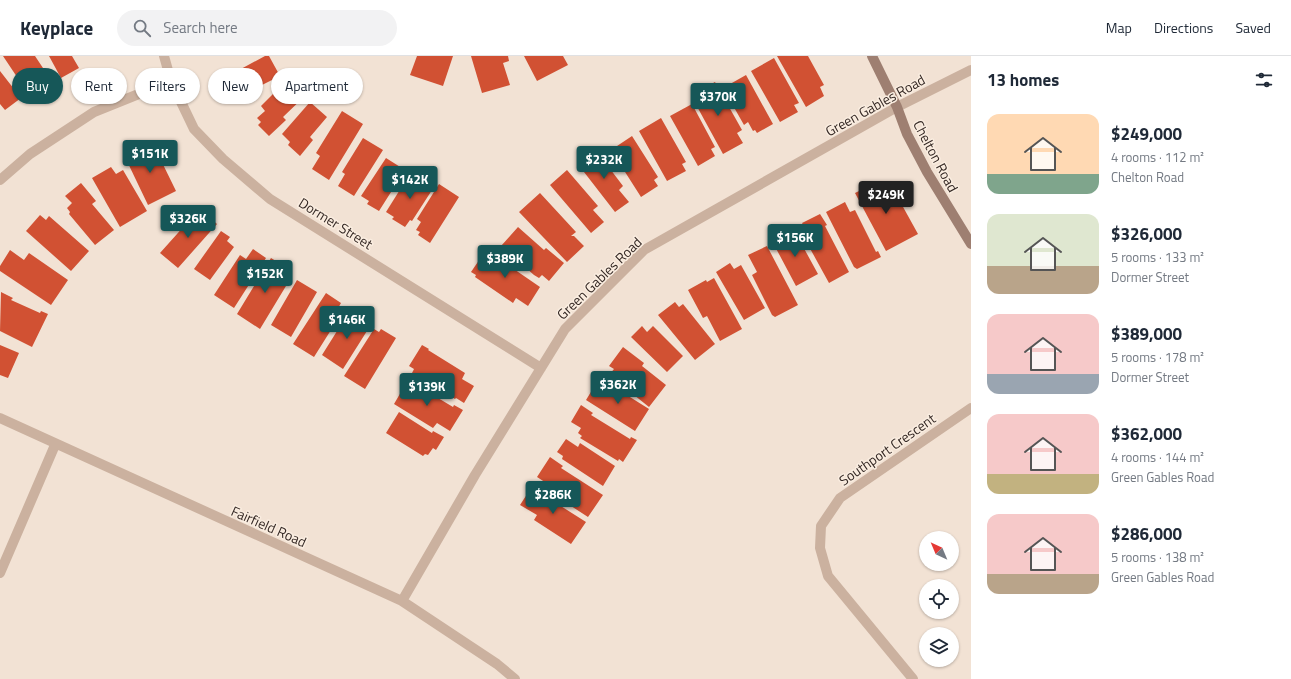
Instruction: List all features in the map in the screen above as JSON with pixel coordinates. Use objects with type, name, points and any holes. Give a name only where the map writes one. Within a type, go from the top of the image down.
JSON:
[{"type":"street","name":"Dormer Street","points":[[164,56],[167,68]]},
{"type":"street","name":"Chelton Road","points":[[872,56],[897,107],[907,134],[927,172],[971,244]]},
{"type":"street","name":"Green Gables Road","points":[[402,601],[475,475],[565,329],[644,250],[897,107],[971,70]]},
{"type":"street","points":[[0,178],[30,154],[94,112],[135,95]]},
{"type":"street","name":"Dormer Street","points":[[182,104],[194,129],[223,159],[270,199],[541,368]]},
{"type":"street","name":"Southport Crescent","points":[[913,679],[828,576],[820,548],[821,526],[840,498],[971,408]]},
{"type":"street","name":"Fairfield Road","points":[[0,418],[56,445],[402,601],[498,664],[515,679]]},
{"type":"street","points":[[0,573],[56,445]]},
{"type":"building","points":[[3,56],[35,56],[43,68],[12,68],[12,70]]},
{"type":"building","points":[[49,56],[72,56],[79,68],[71,68],[71,72],[63,77],[63,68],[56,68]]},
{"type":"building","points":[[265,56],[269,56],[276,68],[271,68],[271,80],[263,84],[263,68],[243,68]]},
{"type":"building","points":[[417,56],[453,56],[443,86],[410,75]]},
{"type":"building","points":[[471,56],[508,56],[509,61],[503,63],[510,85],[482,93]]},
{"type":"building","points":[[524,56],[563,56],[568,65],[537,81]]},
{"type":"building","points":[[777,56],[808,56],[824,85],[820,87],[824,96],[806,107]]},
{"type":"building","points":[[774,58],[799,103],[794,105],[798,112],[780,122],[751,71]]},
{"type":"building","points":[[0,71],[12,86],[13,104],[5,110],[0,104]]},
{"type":"building","points":[[746,75],[773,124],[757,133],[755,130],[753,131],[748,122],[744,125],[723,88]]},
{"type":"building","points":[[715,82],[742,130],[737,133],[743,143],[723,154],[694,101],[696,100],[692,94]]},
{"type":"building","points":[[271,96],[271,104],[297,104],[283,117],[286,120],[269,136],[258,125],[261,122],[257,118],[265,111],[261,106]]},
{"type":"building","points":[[308,104],[312,104],[327,117],[310,137],[313,140],[300,156],[288,145],[290,142],[282,134]]},
{"type":"building","points":[[692,104],[715,147],[711,149],[715,156],[698,166],[670,116]]},
{"type":"building","points":[[342,111],[363,124],[329,180],[312,169],[320,156],[316,153]]},
{"type":"building","points":[[661,118],[686,162],[682,164],[686,171],[667,181],[639,131]]},
{"type":"building","points":[[632,136],[658,177],[654,180],[658,186],[641,197],[611,150]]},
{"type":"building","points":[[363,138],[383,150],[354,196],[338,186],[345,174],[342,172]]},
{"type":"building","points":[[153,144],[176,191],[148,205],[125,157]]},
{"type":"building","points":[[595,149],[623,186],[619,190],[629,202],[615,212],[577,163]]},
{"type":"building","points":[[386,158],[405,170],[379,211],[367,204],[369,201],[361,196]]},
{"type":"building","points":[[111,167],[116,174],[123,170],[147,211],[120,227],[92,178]]},
{"type":"building","points":[[567,170],[598,206],[593,210],[604,222],[591,233],[550,185]]},
{"type":"building","points":[[411,172],[434,187],[412,221],[410,220],[405,227],[392,219],[394,217],[386,212]]},
{"type":"building","points":[[879,181],[884,191],[892,187],[918,234],[886,251],[855,193]]},
{"type":"building","points":[[81,183],[96,201],[92,204],[114,230],[95,245],[69,214],[70,212],[67,208],[72,203],[65,196]]},
{"type":"building","points":[[439,184],[459,197],[430,243],[418,235],[420,232],[416,230],[421,222],[417,219]]},
{"type":"building","points":[[540,193],[576,232],[571,236],[574,236],[584,246],[567,262],[519,212]]},
{"type":"building","points":[[845,202],[850,212],[855,210],[876,252],[878,251],[881,257],[857,269],[854,267],[826,212]]},
{"type":"building","points":[[202,211],[217,224],[178,268],[160,253],[194,215],[197,217]]},
{"type":"building","points":[[820,214],[827,225],[825,226],[849,272],[829,283],[807,243],[811,240],[802,223]]},
{"type":"building","points":[[40,215],[46,220],[49,216],[89,251],[71,271],[26,231]]},
{"type":"building","points":[[518,227],[544,250],[546,248],[564,263],[549,281],[542,275],[539,278],[534,275],[501,246]]},
{"type":"building","points":[[221,231],[230,237],[227,241],[234,247],[210,280],[194,269]]},
{"type":"building","points":[[785,231],[787,236],[795,232],[818,274],[796,286],[771,239]]},
{"type":"building","points":[[767,246],[798,305],[775,317],[772,315],[752,275],[757,272],[748,255]]},
{"type":"building","points":[[253,249],[266,258],[234,308],[214,295],[240,255],[246,259]]},
{"type":"building","points":[[10,250],[24,260],[29,253],[68,280],[51,305],[0,271],[0,266]]},
{"type":"building","points":[[486,250],[540,287],[528,306],[516,298],[513,303],[475,277],[476,275],[471,272]]},
{"type":"building","points":[[271,258],[289,269],[284,278],[289,281],[260,329],[237,314]]},
{"type":"building","points":[[730,263],[734,269],[741,265],[765,308],[744,320],[716,272]]},
{"type":"building","points":[[714,278],[742,329],[720,341],[707,316],[703,318],[688,290],[706,280],[707,282]]},
{"type":"building","points":[[297,280],[317,292],[291,337],[271,325]]},
{"type":"building","points":[[1,292],[13,298],[11,300],[40,313],[41,311],[48,314],[32,347],[0,331]]},
{"type":"building","points":[[326,293],[341,303],[337,310],[340,313],[314,357],[293,344]]},
{"type":"building","points":[[675,302],[679,307],[683,304],[715,344],[695,360],[658,315]]},
{"type":"building","points":[[349,312],[357,318],[358,314],[372,323],[343,369],[322,355]]},
{"type":"building","points":[[642,326],[647,332],[653,326],[683,356],[667,372],[631,337]]},
{"type":"building","points":[[374,329],[379,332],[381,329],[396,338],[365,389],[344,376]]},
{"type":"building","points":[[0,345],[19,353],[8,378],[0,375]]},
{"type":"building","points":[[422,345],[465,373],[462,379],[474,386],[464,403],[412,373],[414,369],[409,366]]},
{"type":"building","points":[[623,347],[644,363],[642,366],[666,385],[649,407],[609,375],[614,369],[609,366]]},
{"type":"building","points":[[408,380],[453,407],[454,405],[463,410],[450,431],[437,423],[433,428],[394,404]]},
{"type":"building","points":[[597,382],[603,386],[606,382],[649,409],[635,431],[586,400]]},
{"type":"building","points":[[581,405],[593,413],[591,415],[630,439],[631,437],[637,440],[623,462],[619,459],[618,461],[580,438],[582,436],[578,433],[581,428],[571,422]]},
{"type":"building","points":[[399,412],[432,433],[433,431],[444,437],[436,450],[433,448],[428,455],[425,454],[423,456],[386,433]]},
{"type":"building","points":[[566,439],[578,447],[580,443],[615,466],[603,486],[562,459],[563,456],[557,452]]},
{"type":"building","points":[[550,457],[563,466],[561,468],[603,495],[588,517],[551,493],[554,488],[537,477]]},
{"type":"building","points":[[533,485],[546,493],[545,496],[586,522],[571,544],[534,520],[537,515],[520,505]]}]
